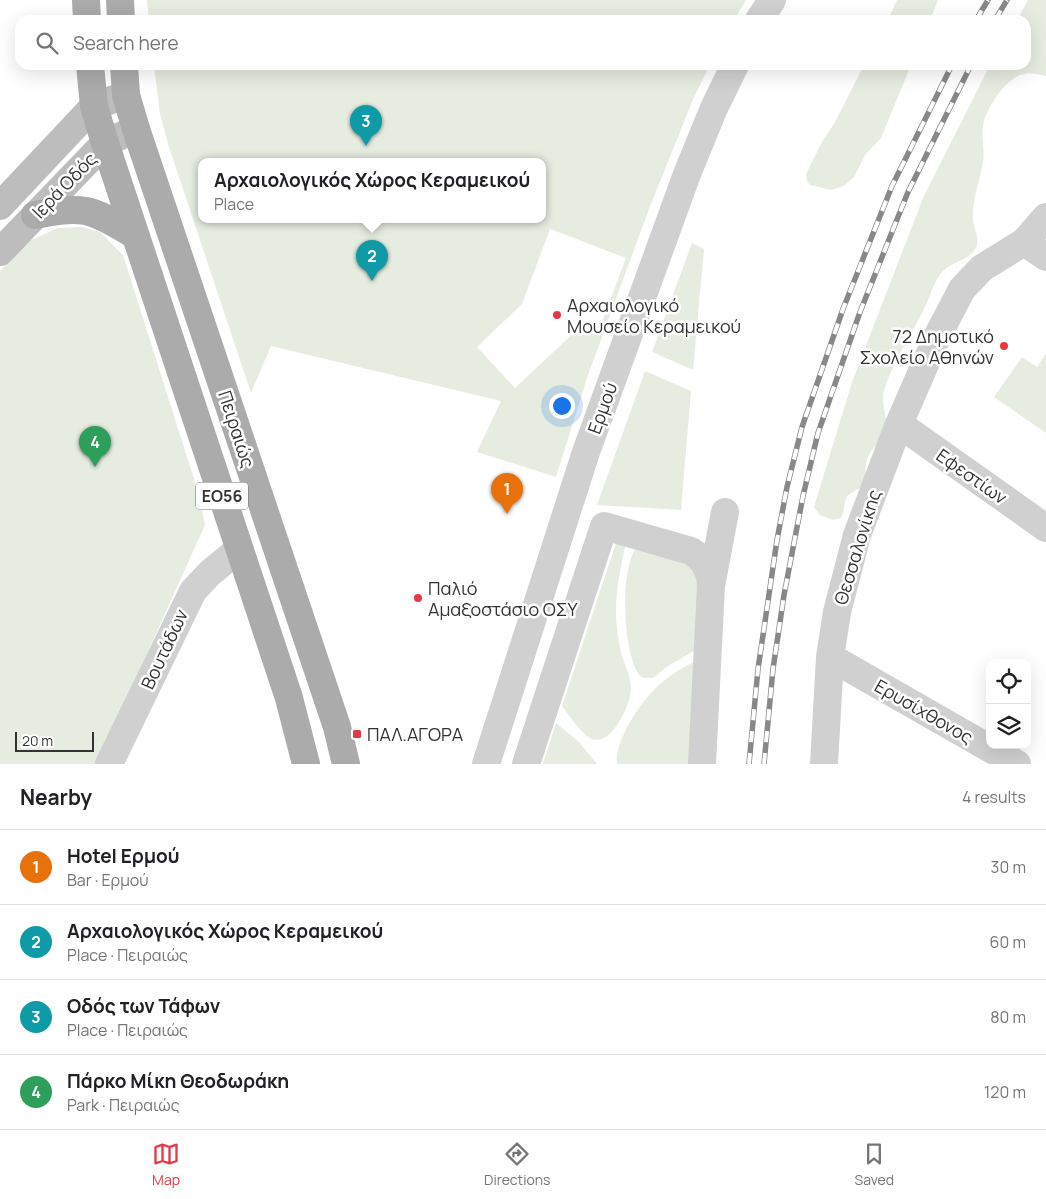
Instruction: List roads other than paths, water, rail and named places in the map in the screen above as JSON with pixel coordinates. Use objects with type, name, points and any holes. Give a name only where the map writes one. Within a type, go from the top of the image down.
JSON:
[{"type":"main road","points":[[86,0],[87,15]]},
{"type":"main road","points":[[120,0],[121,15]]},
{"type":"main road","name":"ΕΟ56","points":[[90,70],[94,106]]},
{"type":"main road","name":"ΕΟ56","points":[[124,70],[126,95]]},
{"type":"main road","name":"Ιερά Οδός","points":[[0,206],[94,106],[126,95]]},
{"type":"main road","name":"Πειραιώς","points":[[126,95],[337,728],[346,764]]},
{"type":"main road","name":"Πειραιώς","points":[[94,106],[289,698],[306,764]]},
{"type":"main road","name":"Ιερά Οδός","points":[[0,252],[105,143],[136,128]]},
{"type":"main road","points":[[35,215],[62,210],[86,211],[110,221],[136,236]]},
{"type":"street","points":[[763,15],[772,0]]},
{"type":"street","name":"Ερμού","points":[[494,762],[589,443],[687,174],[732,70]]},
{"type":"street","name":"Θεσσαλονίκης","points":[[824,764],[830,657],[836,612],[846,569],[857,534],[909,431],[937,337],[962,289],[982,268],[1035,250],[1046,217]]},
{"type":"street","name":"Εφεστίων","points":[[909,431],[1046,528]]},
{"type":"street","points":[[711,586],[725,512]]},
{"type":"street","points":[[526,764],[604,526],[691,551],[700,557],[711,575],[702,764]]},
{"type":"street","name":"Βουτάδων","points":[[109,764],[193,591],[210,573],[239,549]]},
{"type":"street","name":"Ερυσίχθονος","points":[[830,657],[1017,764]]},
{"type":"railway","points":[[979,15],[988,0]]},
{"type":"railway","points":[[998,15],[1007,0]]},
{"type":"railway","points":[[749,764],[758,669],[777,540],[787,487],[802,427],[843,309],[892,186],[950,70]]},
{"type":"railway","points":[[764,764],[773,669],[784,595],[803,496],[818,433],[860,312],[908,192],[969,70]]},
{"type":"place","name":"Οδός των Τάφων","points":[[366,146]]},
{"type":"place","name":"Αρχαιολογικός Χώρος Κεραμεικού","points":[[372,281]]},
{"type":"place","name":"Αρχαιολογικό Μουσείο Κεραμεικού","points":[[557,315]]},
{"type":"place","name":"72 Δημοτικό Σχολείο Αθηνών","points":[[1004,346]]},
{"type":"place","name":"Πάρκο Μίκη Θεοδωράκη","points":[[95,467]]},
{"type":"place","name":"Hotel Ερμού","points":[[507,514]]},
{"type":"place","name":"Παλιό Αμαξοστάσιο ΟΣΥ","points":[[418,598]]},
{"type":"place","name":"ΠΑΛ.ΑΓΟΡΑ","points":[[357,734]]}]
